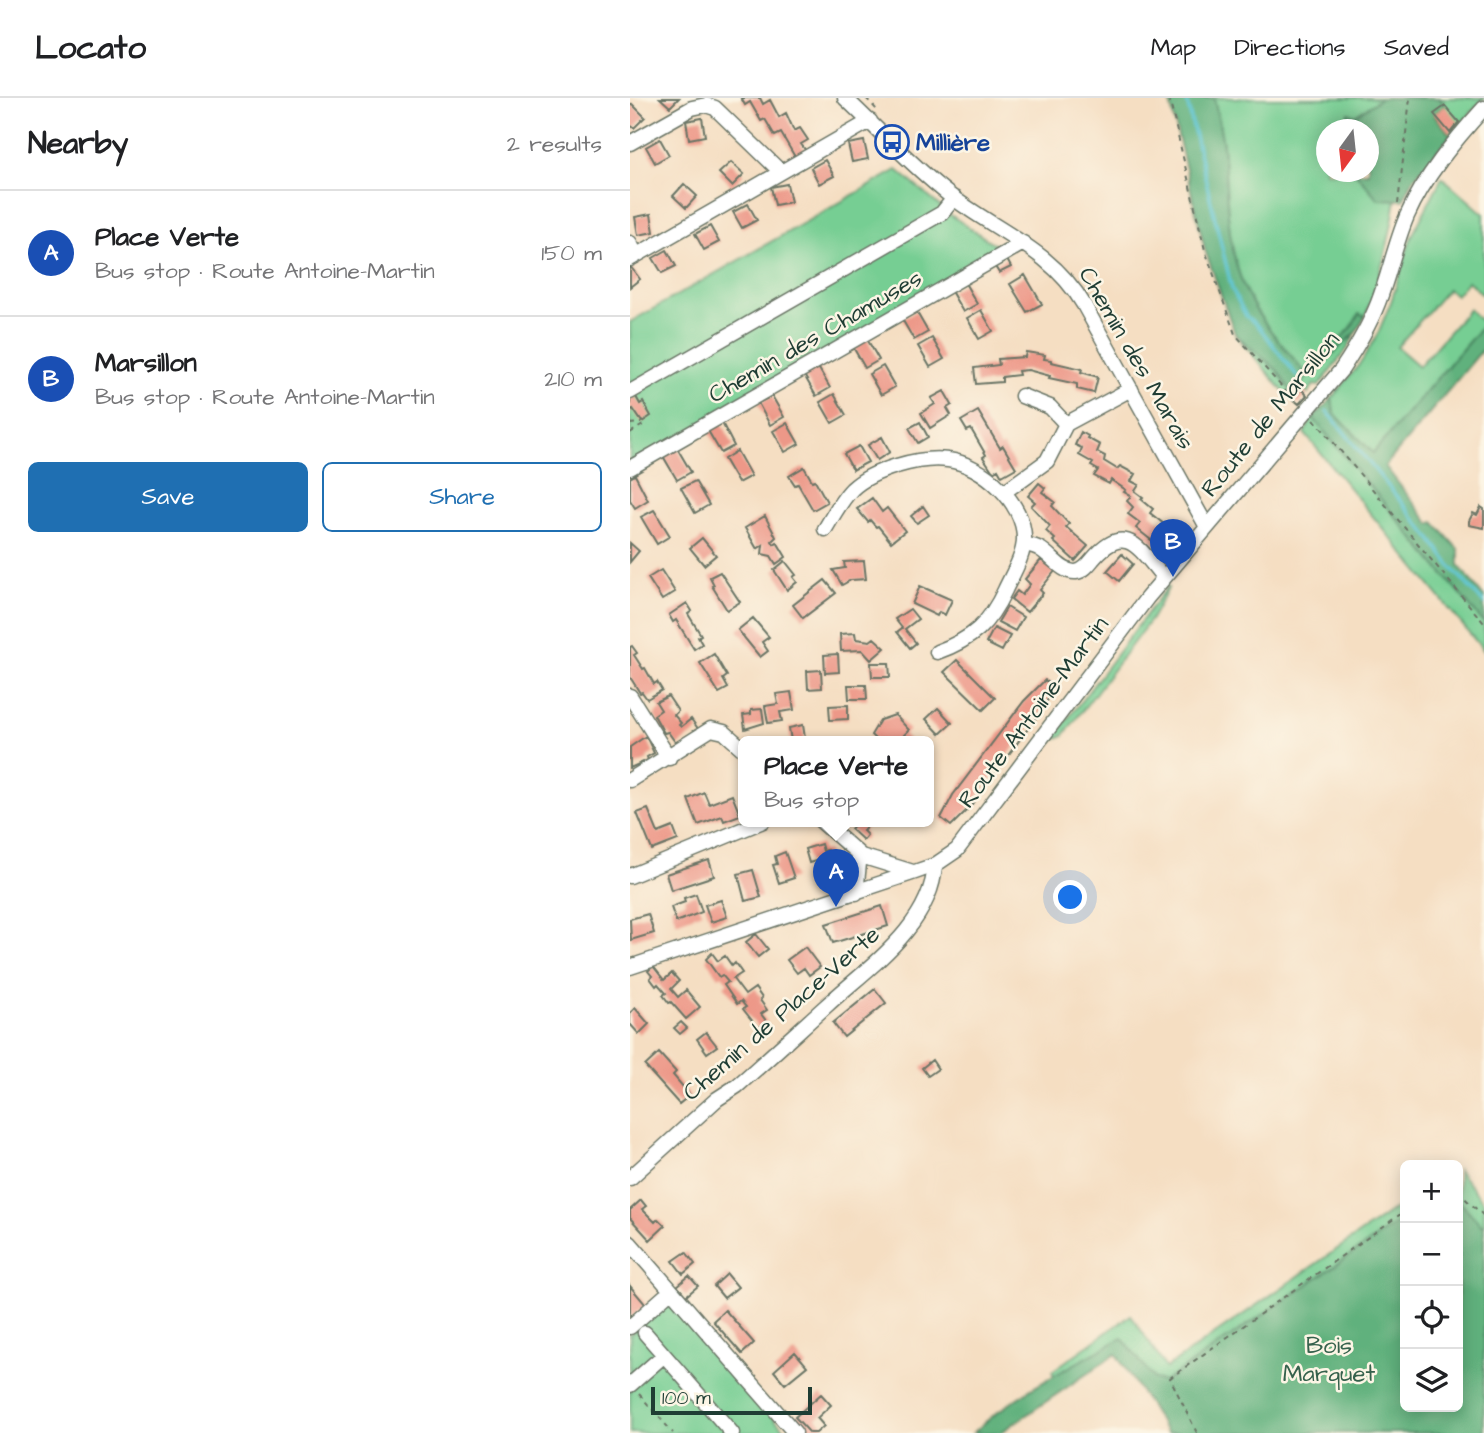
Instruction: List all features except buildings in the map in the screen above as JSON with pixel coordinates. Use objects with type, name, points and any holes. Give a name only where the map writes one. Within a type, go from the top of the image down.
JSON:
[{"type":"street","name":"Chemin des Marais","points":[[845,98],[954,198],[1046,258],[1070,283],[1207,527]]},
{"type":"street","points":[[630,143],[692,108],[706,104],[715,108],[781,172]]},
{"type":"street","name":"Route de Marsillon","points":[[1207,527],[1342,369],[1368,325],[1386,282],[1401,231],[1416,197],[1484,108]]},
{"type":"street","points":[[632,252],[870,121]]},
{"type":"street","points":[[630,393],[942,213],[954,198]]},
{"type":"street","name":"Chemin des Chamuses","points":[[630,468],[1023,243]]},
{"type":"street","points":[[1004,492],[1047,461],[1066,424],[1131,389]]},
{"type":"street","points":[[1022,396],[1050,407],[1066,424]]},
{"type":"street","points":[[825,529],[845,497],[856,486],[884,470],[909,463],[934,459],[953,461],[978,473],[1004,492],[1022,523],[1024,544],[998,605],[985,622],[969,638],[937,652]]},
{"type":"street","name":"Route Antoine-Martin","points":[[630,967],[856,893],[935,865],[952,855],[1134,614],[1207,527]]},
{"type":"street","points":[[1024,544],[1040,549],[1064,568],[1077,572],[1087,566],[1108,543],[1115,540],[1126,541],[1136,547],[1164,578]]},
{"type":"street","points":[[630,696],[669,758]]},
{"type":"street","points":[[630,780],[669,758],[711,729],[724,732],[738,745]]},
{"type":"street","points":[[630,876],[748,827]]},
{"type":"street","points":[[828,827],[857,853],[898,869],[915,872]]},
{"type":"street","points":[[856,893],[859,863],[857,853]]},
{"type":"street","name":"Chemin de Place-Verte","points":[[633,1170],[717,1099],[737,1086],[887,954],[923,905],[933,881],[935,865]]},
{"type":"street","points":[[630,1243],[795,1433]]},
{"type":"street","points":[[630,1327],[665,1296]]},
{"type":"street","points":[[645,1333],[732,1433]]},
{"type":"street","points":[[630,1385],[663,1356]]},
{"type":"path","points":[[866,98],[871,103]]},
{"type":"path","points":[[1169,98],[1205,250],[1235,334],[1289,398],[1327,434],[1484,623]]},
{"type":"path","points":[[1399,200],[1410,98]]},
{"type":"path","points":[[630,424],[642,422],[643,425],[630,433]]},
{"type":"path","points":[[1463,1197],[1484,1216]]},
{"type":"path","points":[[1197,1433],[1170,1378],[1400,1216]]},
{"type":"path","points":[[630,1385],[673,1433]]},
{"type":"green space","points":[[1169,98],[1214,98],[1223,146],[1235,258],[1253,305],[1275,337],[1308,376],[1293,394],[1277,370],[1235,334],[1205,250]]},
{"type":"green space","points":[[1214,98],[1484,98],[1414,178],[1403,200],[1396,199],[1384,259],[1365,317],[1359,314],[1318,368],[1356,332],[1347,349],[1319,386],[1314,385],[1308,393],[1300,386],[1308,376],[1260,316],[1240,276],[1231,240],[1223,146]]},
{"type":"green space","points":[[1381,98],[1439,98],[1445,106],[1434,115],[1451,135],[1414,178],[1403,200],[1378,199],[1364,182],[1379,182],[1379,119],[1345,119],[1349,113],[1355,116]]},
{"type":"green space","points":[[897,170],[949,214],[1006,252],[630,464],[630,322]]},
{"type":"green space","points":[[1442,177],[1484,214],[1484,296],[1468,281],[1456,295],[1448,289],[1397,347],[1419,366],[1469,309],[1484,324],[1373,453],[1334,413],[1332,398],[1362,361],[1379,331],[1411,238]]},
{"type":"green space","points":[[1359,314],[1365,317],[1356,332],[1317,369],[1315,366],[1351,328]]},
{"type":"green space","points":[[1484,324],[1484,348],[1385,466],[1430,524],[1434,522],[1459,550],[1459,566],[1484,597],[1484,623],[1313,418],[1332,398],[1334,413],[1373,453]]},
{"type":"green space","points":[[1235,334],[1277,370],[1293,394],[1289,398]]},
{"type":"green space","points":[[1313,418],[1484,623],[1484,651],[1304,433]]},
{"type":"green space","points":[[1168,586],[1151,619],[1064,735],[1051,741]]},
{"type":"green space","points":[[1463,1176],[1484,1203],[1484,1228],[1463,1205]]},
{"type":"green space","points":[[1400,1205],[1400,1221],[1164,1382],[1154,1379],[1122,1338],[1054,1376],[1052,1371],[1131,1315],[1166,1368]]},
{"type":"green space","name":"Bois Marquet","points":[[1463,1205],[1484,1228],[1484,1433],[1167,1433],[1116,1354],[1000,1433],[973,1433],[1026,1393],[1122,1338],[1154,1379],[1164,1382],[1400,1221],[1400,1412],[1463,1412]]},
{"type":"green space","points":[[672,1298],[787,1433],[630,1433],[630,1335]]},
{"type":"waterway","points":[[1186,98],[1232,289],[1246,316],[1259,327],[1297,376]]},
{"type":"waterway","points":[[1327,411],[1452,568],[1484,603]]},
{"type":"place","name":"Millière","points":[[892,142]]},
{"type":"place","name":"Marsillon","points":[[1173,577]]},
{"type":"place","name":"Place Verte","points":[[836,907]]}]
